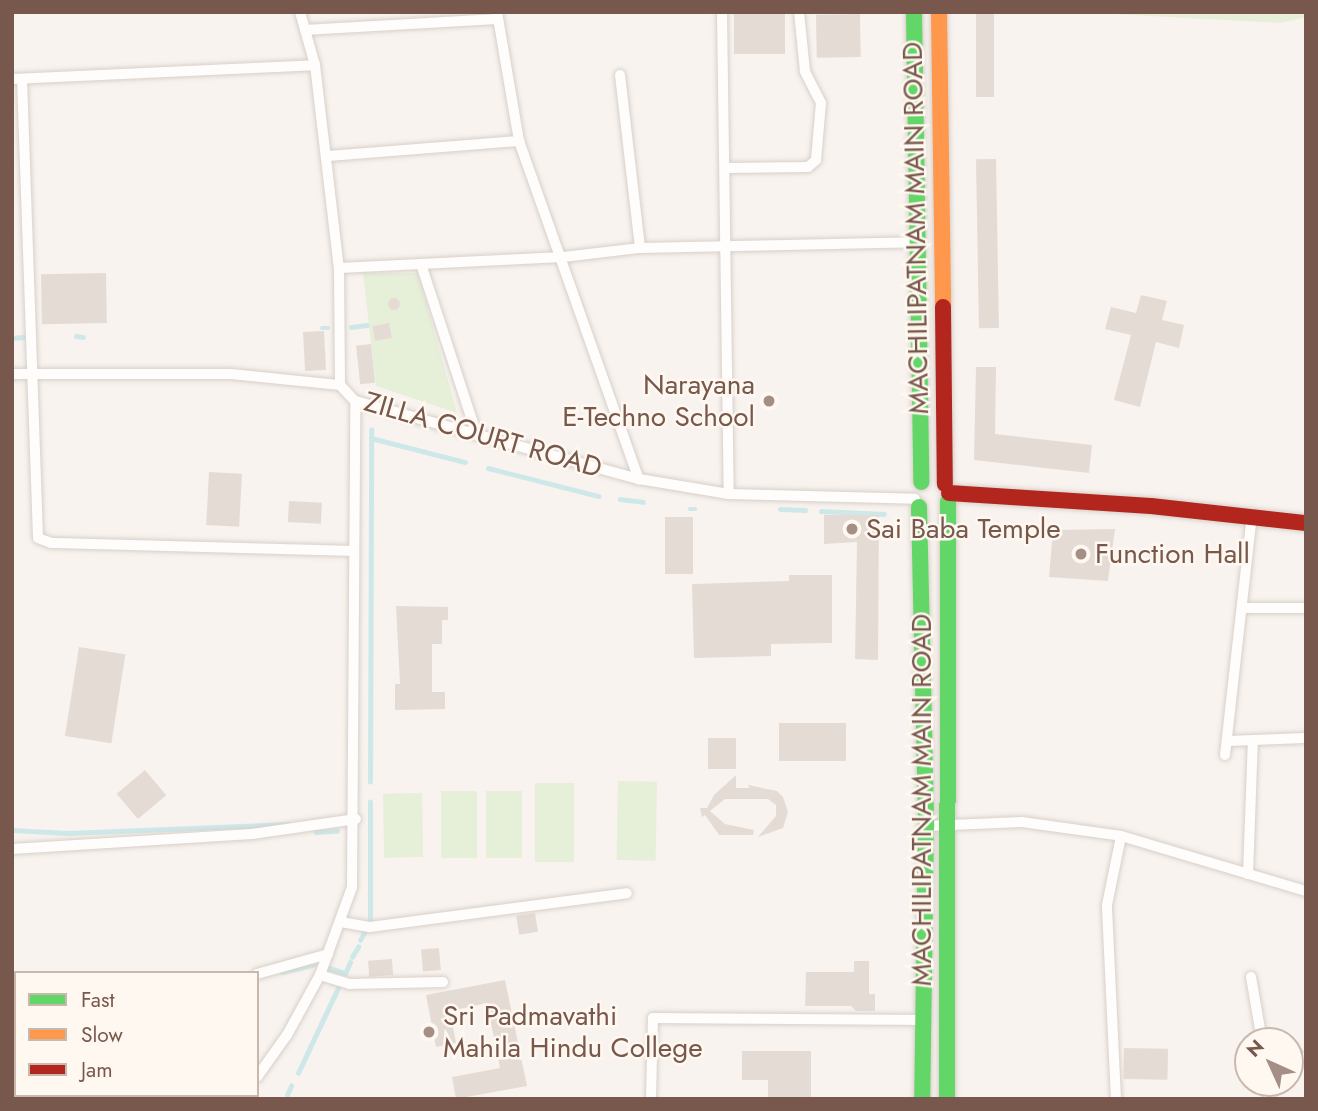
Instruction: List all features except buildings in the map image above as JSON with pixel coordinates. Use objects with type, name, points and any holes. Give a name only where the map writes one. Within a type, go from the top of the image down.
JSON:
[{"type":"main road","name":"MACHILIPATNAM MAIN ROAD","points":[[914,12],[921,482],[917,503],[926,826],[922,1099]]},
{"type":"main road","name":"MACHILIPATNAM MAIN ROAD","points":[[939,12],[948,493],[947,1099]]},
{"type":"main road","points":[[921,482],[938,479],[948,493]]},
{"type":"main road","points":[[917,503],[935,513],[948,493]]},
{"type":"main road","points":[[948,493],[1252,514],[1306,523]]},
{"type":"street","points":[[300,12],[315,65],[339,268],[340,386]]},
{"type":"street","points":[[722,12],[729,246],[729,494]]},
{"type":"street","points":[[727,168],[808,167],[816,160],[821,103],[805,71],[799,12]]},
{"type":"street","points":[[305,30],[497,15],[519,141],[563,257],[639,479]]},
{"type":"street","points":[[315,65],[17,79],[36,374],[35,531],[44,542],[351,551]]},
{"type":"street","points":[[620,75],[640,248]]},
{"type":"street","points":[[327,156],[519,141]]},
{"type":"street","points":[[339,268],[563,257],[640,248],[917,242]]},
{"type":"street","points":[[421,264],[477,435]]},
{"type":"street","name":"ZILLA COURT ROAD","points":[[12,374],[231,374],[340,386],[355,401],[639,479],[729,494],[917,503]]},
{"type":"street","points":[[259,1074],[287,1035],[320,975],[352,887],[356,819],[351,551],[355,401]]},
{"type":"street","points":[[1225,755],[1244,608],[1252,514]]},
{"type":"street","points":[[1244,608],[1306,608]]},
{"type":"street","points":[[1227,741],[1306,738]]},
{"type":"street","points":[[1248,874],[1253,740]]},
{"type":"street","points":[[12,849],[252,834],[356,819]]},
{"type":"street","points":[[926,826],[1023,821],[1121,836],[1306,891]]},
{"type":"street","points":[[1116,1099],[1107,905],[1121,836]]},
{"type":"street","points":[[341,922],[370,927],[627,893]]},
{"type":"street","points":[[259,973],[328,954]]},
{"type":"street","points":[[320,975],[349,984],[443,982]]},
{"type":"street","points":[[1251,978],[1260,1027]]},
{"type":"street","points":[[651,1099],[653,1018],[923,1020]]},
{"type":"green space","points":[[1076,12],[1306,12],[1306,17],[1280,23]]},
{"type":"green space","points":[[363,273],[418,273],[457,413],[376,386]]},
{"type":"green space","points":[[618,781],[657,782],[656,861],[617,860]]},
{"type":"green space","points":[[535,783],[574,783],[574,862],[535,862]]},
{"type":"green space","points":[[441,791],[477,791],[477,858],[441,858]]},
{"type":"green space","points":[[486,791],[522,791],[522,858],[486,858]]},
{"type":"green space","points":[[422,793],[423,857],[384,858],[383,794]]},
{"type":"waterway","points":[[351,327],[367,325]]},
{"type":"waterway","points":[[322,328],[328,328]]},
{"type":"waterway","points":[[76,336],[83,337]]},
{"type":"waterway","points":[[12,338],[23,337]]},
{"type":"waterway","points":[[370,782],[371,430]]},
{"type":"waterway","points":[[371,438],[465,462]]},
{"type":"waterway","points":[[488,468],[599,496]]},
{"type":"waterway","points":[[620,499],[643,502]]},
{"type":"waterway","points":[[690,509],[695,509]]},
{"type":"waterway","points":[[780,509],[805,510]]},
{"type":"waterway","points":[[821,511],[884,514]]},
{"type":"waterway","points":[[370,802],[370,921]]},
{"type":"waterway","points":[[12,830],[67,833],[288,824]]},
{"type":"waterway","points":[[316,832],[337,831]]},
{"type":"waterway","points":[[360,940],[365,931]]},
{"type":"waterway","points":[[352,957],[358,947]]},
{"type":"waterway","points":[[345,974],[350,962]]},
{"type":"waterway","points":[[282,972],[312,965]]},
{"type":"waterway","points":[[329,968],[345,973]]},
{"type":"waterway","points":[[298,1073],[338,988]]},
{"type":"waterway","points":[[287,1095],[291,1086]]},
{"type":"traffic: fast","points":[[914,12],[921,482]]},
{"type":"traffic: fast","points":[[947,1099],[948,502]]},
{"type":"traffic: fast","points":[[919,507],[926,826],[922,1099]]},
{"type":"traffic: slow","points":[[939,12],[943,307]]},
{"type":"traffic: jam","points":[[943,307],[945,484]]},
{"type":"traffic: jam","points":[[949,493],[1151,506],[1306,523]]},
{"type":"place","name":"Narayana E-Techno School","points":[[769,401]]},
{"type":"place","name":"Sai Baba Temple","points":[[852,529]]},
{"type":"place","name":"Function Hall","points":[[1081,554]]},
{"type":"place","name":"Sri Padmavathi Mahila Hindu College","points":[[429,1032]]}]
